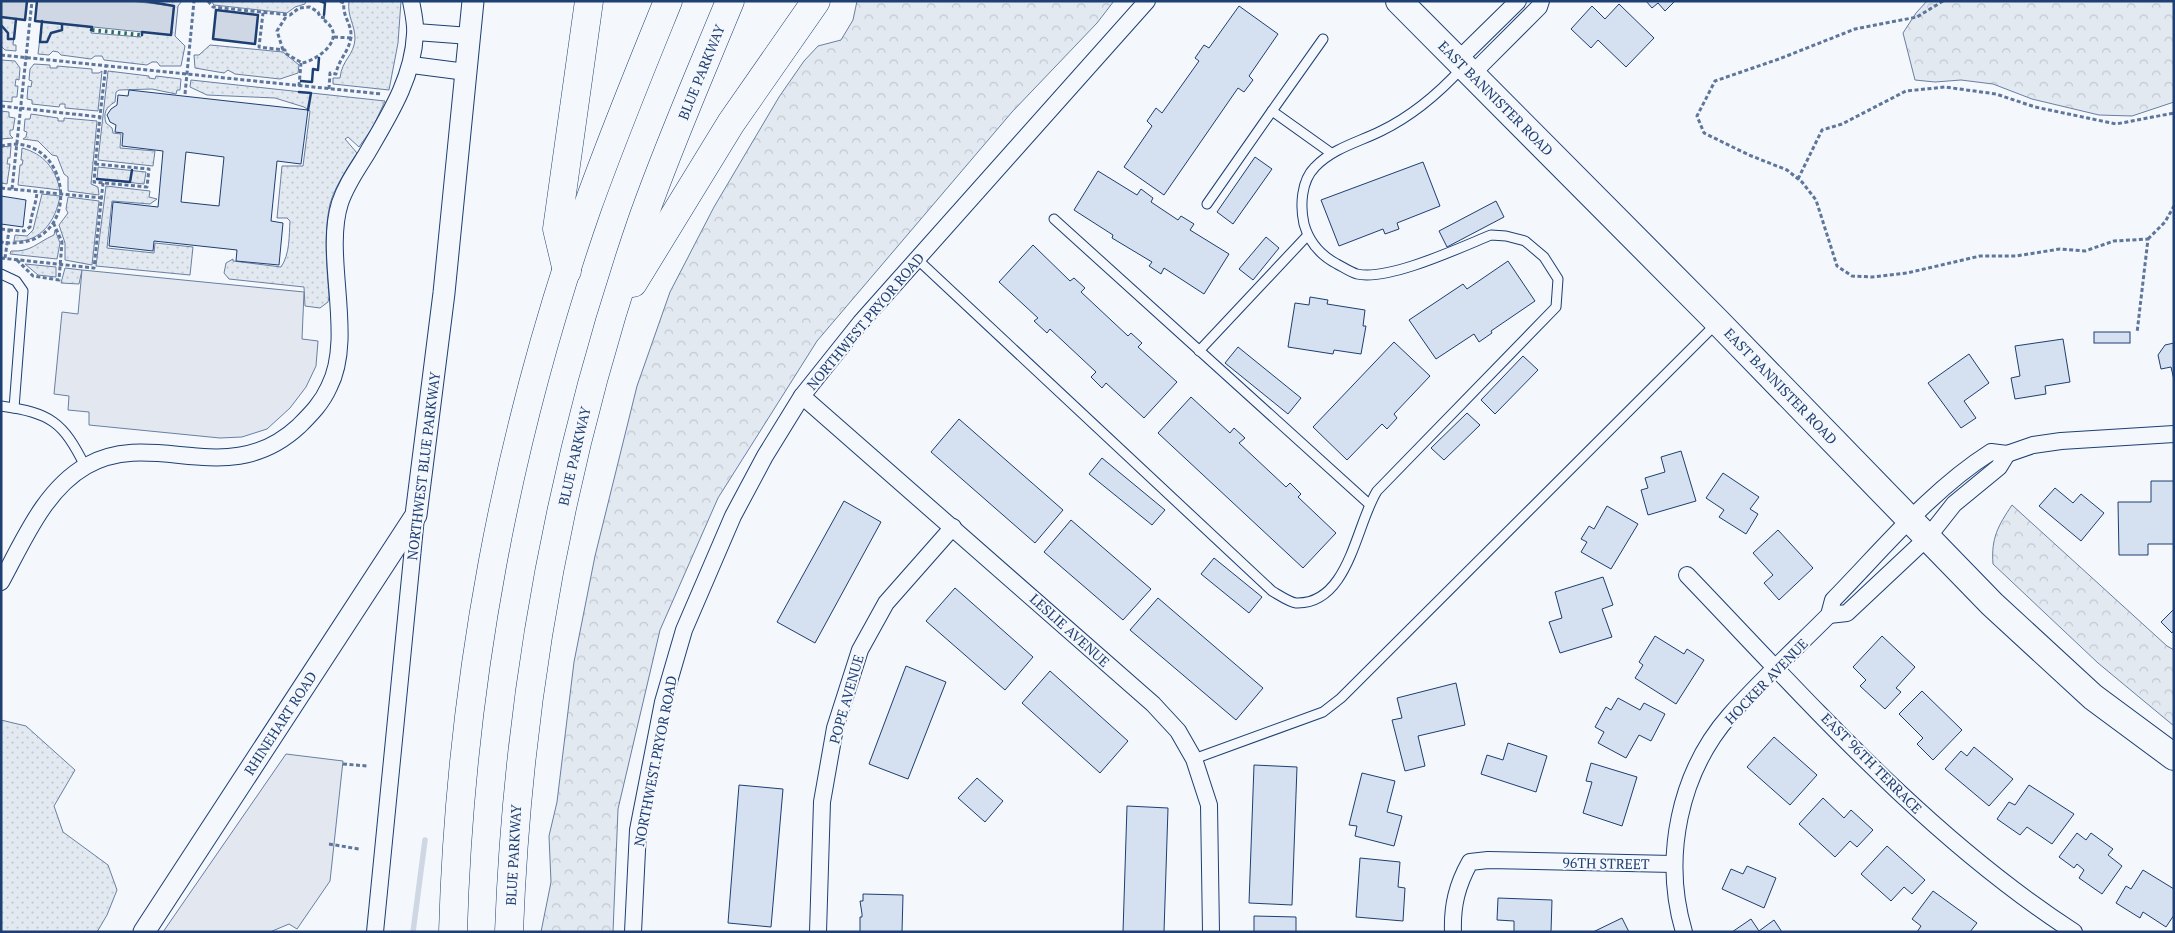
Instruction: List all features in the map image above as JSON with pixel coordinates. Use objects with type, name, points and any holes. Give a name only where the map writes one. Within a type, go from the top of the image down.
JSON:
[{"type":"highway","points":[[567,272],[557,229],[589,1]]},
{"type":"highway","points":[[453,932],[460,808],[474,675],[492,570],[524,420],[567,272],[601,172],[668,1]]},
{"type":"highway","name":"BLUE PARKWAY","points":[[509,932],[517,787],[533,660],[555,536],[582,420],[610,321],[646,210],[730,1]]},
{"type":"highway","points":[[610,321],[731,123],[816,1]]},
{"type":"main road","name":"EAST BANNISTER ROAD","points":[[1399,1],[1718,322],[1992,604],[2093,697],[2174,758]]},
{"type":"street","points":[[1,582],[38,516],[58,488],[85,466],[100,460],[132,454],[152,453],[230,458],[251,454],[278,442],[316,410],[330,385],[340,346],[336,239],[340,205],[347,186],[393,96],[412,65],[416,32],[411,1]]},
{"type":"street","name":"NORTHWEST BLUE PARKWAY","points":[[375,932],[416,515],[444,293],[473,1]]},
{"type":"street","name":"NORTHWEST PRYOR ROAD","points":[[633,932],[638,830],[663,702],[684,630],[733,516],[765,456],[802,396],[861,322],[1148,1]]},
{"type":"street","points":[[1465,67],[1518,1]]},
{"type":"street","points":[[1465,67],[1539,6],[1541,1]]},
{"type":"street","points":[[416,32],[470,36]]},
{"type":"street","points":[[412,65],[466,72]]},
{"type":"street","name":"LESLIE AVENUE","points":[[802,396],[1154,704],[1178,732],[1194,759],[1209,805],[1211,932]]},
{"type":"street","points":[[1920,529],[1963,471],[1991,452],[2007,454],[2033,445],[2061,441],[2174,434]]},
{"type":"street","points":[[1920,529],[1999,467],[2007,454]]},
{"type":"street","name":"RHINEHART ROAD","points":[[144,932],[416,515]]},
{"type":"street","name":"POPE AVENUE","points":[[818,932],[822,802],[835,728],[860,650],[886,603],[953,527]]},
{"type":"street","name":"HOCKER AVENUE","points":[[1829,615],[1847,613],[1920,529]]},
{"type":"street","name":"HOCKER AVENUE","points":[[1673,864],[1677,830],[1690,781],[1699,762],[1730,715],[1829,615],[1833,600],[1920,529]]},
{"type":"street","name":"EAST 96TH TERRACE","points":[[1687,575],[1904,796],[1951,840],[2038,908],[2074,932]]},
{"type":"street","name":"96TH STREET","points":[[1453,932],[1452,911],[1460,880],[1470,862],[1488,860],[1673,864]]},
{"type":"street","points":[[1673,864],[1680,917],[1684,932]]},
{"type":"lane","points":[[1207,204],[1323,39]]},
{"type":"lane","points":[[917,259],[1272,591],[1295,603],[1310,600],[1324,594],[1349,562],[1369,504],[1377,491],[1556,307],[1558,279],[1544,257],[1525,241],[1506,236],[1491,236],[1383,274],[1357,274],[1329,260],[1317,249],[1308,236],[1303,220],[1302,194],[1313,168],[1331,153],[1383,130],[1419,107],[1444,88],[1465,67]]},
{"type":"lane","points":[[1272,111],[1331,153]]},
{"type":"lane","points":[[1054,219],[1369,504]]},
{"type":"lane","points":[[1199,351],[1308,236]]},
{"type":"lane","points":[[1,274],[16,281],[23,291],[14,408]]},
{"type":"lane","points":[[1194,759],[1323,712],[1341,698],[1718,322]]},
{"type":"lane","points":[[1,406],[14,408],[52,420],[71,438],[85,466]]},
{"type":"path","points":[[12,189],[32,1]]},
{"type":"path","points":[[185,94],[194,1]]},
{"type":"path","points":[[208,1],[213,8],[286,15]]},
{"type":"path","points":[[329,89],[330,73],[336,74],[337,63],[347,50],[351,38],[349,24],[342,13],[344,3],[338,1]]},
{"type":"path","points":[[1943,1],[1917,17],[1855,29],[1779,59],[1715,81],[1697,116],[1704,133],[1787,170],[1798,179],[1816,200],[1837,266],[1852,276],[1872,278],[1908,273],[1980,256],[2016,256],[2060,249],[2085,251],[2114,241],[2148,239]]},
{"type":"path","points":[[283,50],[276,31],[286,15],[302,7],[310,7],[318,12],[320,17],[326,18],[325,21],[332,29],[334,37],[330,46],[322,54],[301,63]]},
{"type":"path","points":[[263,13],[259,47],[283,50],[301,63]]},
{"type":"path","points":[[334,37],[351,38]]},
{"type":"path","points":[[1,55],[393,96]]},
{"type":"path","points":[[299,86],[301,63]]},
{"type":"path","points":[[95,164],[149,169],[147,187],[94,182],[95,164],[106,66]]},
{"type":"path","points":[[1798,179],[1822,130],[1842,124],[1906,91],[1945,87],[1996,94],[2035,107],[2116,124],[2174,113]]},
{"type":"path","points":[[1,106],[100,117]]},
{"type":"path","points":[[1,146],[17,145],[33,149],[49,161],[60,179],[62,194],[60,208],[46,231],[32,240],[1,242]]},
{"type":"path","points":[[9,230],[3,258],[94,268],[103,183]]},
{"type":"path","points":[[1,188],[102,198]]},
{"type":"path","points":[[1,229],[24,231],[30,227],[31,214],[36,207],[37,192]]},
{"type":"path","points":[[2137,333],[2148,239],[2165,222],[2174,206]]},
{"type":"path","points":[[16,260],[33,276],[59,280],[62,242],[53,222]]},
{"type":"path","points":[[343,764],[368,766]]},
{"type":"path","points":[[329,844],[359,849]]},
{"type":"green space","points":[[145,1],[182,1],[178,6],[175,36],[185,46],[181,66],[160,66],[157,62],[147,65],[104,60],[102,56],[95,56],[91,59],[61,55],[53,51],[49,55],[38,54],[42,21],[92,27],[91,33],[141,37],[142,32],[171,35],[174,6]]},
{"type":"green space","points":[[211,1],[306,1],[305,4],[295,7],[287,13],[214,5]]},
{"type":"green space","points":[[349,1],[401,1],[398,43],[389,90],[333,84],[333,78],[340,78],[343,66],[354,45],[355,34],[349,12]]},
{"type":"green space","points":[[857,1],[1114,1],[1097,23],[1012,112],[817,341],[718,498],[660,630],[618,809],[613,932],[541,932],[551,882],[549,836],[557,802],[574,662],[595,556],[637,386],[670,292],[714,207],[779,97],[804,61],[818,46],[841,40],[853,20]]},
{"type":"green space","points":[[1927,1],[2174,1],[2174,102],[2132,116],[2099,115],[2032,99],[1993,84],[1961,80],[1935,82],[1915,80],[1903,33],[1916,13]]},
{"type":"green space","points":[[1,17],[16,19],[13,45],[16,45],[16,51],[5,50],[1,46]]},
{"type":"green space","points":[[210,45],[283,52],[299,65],[298,73],[280,79],[235,74],[228,70],[224,73],[195,68],[194,55],[199,55]]},
{"type":"green space","points":[[1,60],[15,61],[20,68],[19,80],[16,79],[15,86],[18,86],[17,97],[12,97],[12,102],[1,101]]},
{"type":"green space","points":[[34,64],[50,65],[50,68],[57,68],[57,66],[92,69],[92,73],[102,71],[98,111],[65,108],[65,104],[60,104],[59,107],[32,104],[32,100],[27,99],[28,86],[31,87],[32,81],[29,80],[30,69]]},
{"type":"green space","points":[[108,71],[149,76],[149,78],[155,79],[156,76],[181,79],[180,90],[177,90],[176,94],[152,89],[119,90],[116,92],[115,102],[106,111],[106,123],[112,128],[113,133],[121,134],[120,148],[155,151],[153,166],[98,160]]},
{"type":"green space","points":[[191,80],[385,101],[373,127],[359,147],[348,137],[345,139],[357,153],[338,184],[330,204],[326,239],[329,297],[328,302],[320,308],[305,306],[304,287],[229,279],[224,273],[226,263],[233,259],[233,261],[281,267],[284,262],[290,221],[287,218],[277,218],[282,166],[303,166],[310,111],[304,107],[275,98],[207,95],[190,87]]},
{"type":"green space","points":[[1,111],[9,112],[9,117],[15,118],[13,130],[10,130],[10,135],[13,138],[1,139]]},
{"type":"green space","points":[[31,114],[58,118],[58,121],[64,121],[64,118],[97,121],[91,184],[98,187],[99,195],[68,191],[68,177],[64,174],[57,156],[52,155],[38,141],[23,139],[26,137],[27,132],[24,131],[25,119],[30,119]]},
{"type":"green space","points":[[11,146],[10,158],[8,158],[7,164],[10,164],[7,184],[1,183],[1,147]]},
{"type":"green space","points":[[22,148],[37,154],[47,163],[55,175],[60,190],[18,185],[20,165],[22,165],[23,160],[21,160]]},
{"type":"green space","points":[[98,167],[146,172],[144,184],[97,179]]},
{"type":"green space","points":[[106,186],[150,191],[149,197],[157,199],[150,204],[112,201],[107,248],[154,253],[155,243],[193,247],[190,275],[96,266]]},
{"type":"green space","points":[[42,194],[60,196],[51,221],[46,228],[32,238],[24,241],[14,241],[15,235],[27,236],[33,230]]},
{"type":"green space","points":[[68,197],[99,201],[92,265],[65,260],[65,243],[59,225],[68,213],[66,209]]},
{"type":"green space","points":[[55,230],[60,243],[57,259],[10,254],[11,251],[24,250],[34,246],[54,235]]},
{"type":"green space","points":[[25,264],[56,267],[56,277],[38,275]]},
{"type":"green space","points":[[65,268],[82,270],[79,284],[61,283]]},
{"type":"green space","points":[[2012,505],[2167,646],[2174,650],[2174,726],[2098,663],[1993,564],[1994,539]]},
{"type":"green space","points":[[1,720],[26,726],[75,770],[54,806],[63,832],[108,865],[117,890],[107,915],[97,932],[1,932]]},
{"type":"shaded area","points":[[1,1],[27,1],[25,20],[1,17]]},
{"type":"shaded area","points":[[37,1],[130,1],[174,6],[171,35],[35,21]]},
{"type":"shaded area","points":[[216,10],[258,15],[255,44],[213,39]]},
{"type":"shaded area","points":[[82,270],[304,292],[302,339],[318,341],[316,366],[306,387],[290,408],[267,429],[242,437],[220,438],[89,425],[89,412],[68,410],[69,396],[54,394],[62,312],[78,314]]},
{"type":"shaded area","points":[[286,754],[343,761],[330,881],[297,929],[289,924],[270,932],[163,932]]},
{"type":"building","points":[[1646,1],[1675,1],[1665,11],[1658,3],[1652,8]]},
{"type":"building","points":[[1619,4],[1654,38],[1626,67],[1598,40],[1591,48],[1571,29],[1592,6],[1605,19]]},
{"type":"building","points":[[1239,6],[1278,34],[1249,76],[1253,80],[1244,92],[1238,88],[1164,195],[1124,167],[1152,126],[1147,121],[1156,108],[1162,113],[1199,61],[1195,58],[1204,45],[1209,48]]},
{"type":"building","points":[[129,90],[308,110],[301,164],[277,161],[271,221],[283,223],[279,265],[236,261],[237,250],[154,241],[153,251],[109,246],[113,202],[158,207],[163,151],[122,146],[123,133],[115,132],[116,125],[110,122],[107,115],[117,105],[118,95],[128,96]],"holes":[[[186,152],[224,157],[219,206],[181,202]]]},
{"type":"building","points":[[1255,157],[1272,169],[1233,224],[1217,212]]},
{"type":"building","points":[[1423,162],[1440,206],[1397,223],[1399,229],[1385,234],[1383,229],[1339,246],[1321,200]]},
{"type":"building","points":[[1098,171],[1137,195],[1141,189],[1153,198],[1151,202],[1178,220],[1181,216],[1194,224],[1190,230],[1229,254],[1204,294],[1164,268],[1161,274],[1149,266],[1152,262],[1112,238],[1113,235],[1074,210]]},
{"type":"building","points":[[1,196],[26,200],[23,227],[1,224]]},
{"type":"building","points":[[1496,201],[1504,217],[1447,247],[1439,231]]},
{"type":"building","points":[[1266,237],[1279,248],[1253,280],[1239,269]]},
{"type":"building","points":[[1033,245],[1070,281],[1074,278],[1085,288],[1081,292],[1128,336],[1131,333],[1142,343],[1138,347],[1177,382],[1144,418],[1106,383],[1102,388],[1091,377],[1096,372],[1050,329],[1047,333],[1034,321],[1038,318],[999,282]]},
{"type":"building","points":[[1508,261],[1535,301],[1491,331],[1492,333],[1479,342],[1474,334],[1436,359],[1409,320],[1463,284],[1467,289]]},
{"type":"building","points":[[1310,297],[1328,300],[1327,304],[1365,310],[1363,326],[1366,326],[1361,354],[1334,350],[1333,354],[1288,347],[1295,303],[1309,305]]},
{"type":"building","points":[[2094,332],[2130,332],[2130,343],[2094,343]]},
{"type":"building","points":[[2063,339],[2070,382],[2045,386],[2046,394],[2015,399],[2011,378],[2020,376],[2015,346]]},
{"type":"building","points":[[1394,342],[1430,376],[1394,414],[1397,418],[1387,429],[1382,424],[1347,460],[1313,427]]},
{"type":"building","points":[[2174,343],[2174,380],[2171,367],[2161,369],[2158,355],[2165,345]]},
{"type":"building","points":[[1238,347],[1301,398],[1288,414],[1225,363]]},
{"type":"building","points":[[1969,354],[1989,383],[1964,401],[1976,418],[1961,428],[1928,383]]},
{"type":"building","points":[[1523,356],[1538,370],[1495,414],[1481,400]]},
{"type":"building","points":[[1191,397],[1230,433],[1234,428],[1245,438],[1239,443],[1286,487],[1290,483],[1301,494],[1298,497],[1336,533],[1303,568],[1158,433]]},
{"type":"building","points":[[1467,413],[1480,425],[1444,460],[1431,448]]},
{"type":"building","points":[[959,419],[1063,510],[1035,543],[931,452]]},
{"type":"building","points":[[1681,451],[1696,501],[1648,515],[1641,490],[1648,488],[1645,478],[1665,472],[1661,457]]},
{"type":"building","points":[[1102,458],[1165,510],[1152,525],[1089,474]]},
{"type":"building","points":[[1723,473],[1759,497],[1750,509],[1758,514],[1746,534],[1719,517],[1724,510],[1706,498]]},
{"type":"building","points":[[2151,481],[2174,481],[2174,544],[2148,544],[2148,555],[2119,555],[2118,502],[2151,502]]},
{"type":"building","points":[[2055,488],[2073,503],[2081,494],[2104,513],[2081,541],[2039,506]]},
{"type":"building","points":[[844,501],[881,522],[815,643],[777,622]]},
{"type":"building","points":[[1607,506],[1638,524],[1611,569],[1581,552],[1587,542],[1581,539],[1589,526],[1594,529]]},
{"type":"building","points":[[1071,520],[1151,589],[1123,620],[1044,552]]},
{"type":"building","points":[[1778,530],[1813,568],[1779,600],[1764,583],[1773,575],[1753,553]]},
{"type":"building","points":[[1214,558],[1262,597],[1249,613],[1201,574]]},
{"type":"building","points":[[1603,577],[1613,605],[1602,609],[1612,637],[1560,653],[1549,622],[1562,618],[1555,592]]},
{"type":"building","points":[[955,588],[1033,657],[1005,690],[926,621]]},
{"type":"building","points":[[1158,598],[1263,688],[1236,720],[1130,630]]},
{"type":"building","points":[[2174,609],[2174,630],[2172,633],[2161,622]]},
{"type":"building","points":[[1655,636],[1684,654],[1687,649],[1704,660],[1676,704],[1635,678],[1643,665],[1639,662]]},
{"type":"building","points":[[1882,636],[1915,667],[1896,688],[1901,692],[1885,709],[1860,686],[1866,680],[1853,667]]},
{"type":"building","points":[[906,666],[946,682],[908,779],[869,764]]},
{"type":"building","points":[[1050,671],[1128,741],[1100,773],[1022,703]]},
{"type":"building","points":[[1456,683],[1465,725],[1418,736],[1425,766],[1405,771],[1392,720],[1402,718],[1397,698]]},
{"type":"building","points":[[1922,691],[1962,730],[1933,760],[1917,744],[1923,738],[1899,714]]},
{"type":"building","points":[[1618,698],[1640,710],[1644,703],[1665,714],[1651,741],[1639,735],[1626,758],[1598,743],[1604,732],[1595,727],[1606,707],[1611,710]]},
{"type":"building","points":[[1774,737],[1817,775],[1790,805],[1747,767]]},
{"type":"building","points":[[1508,743],[1547,756],[1536,792],[1481,774],[1487,755],[1503,760]]},
{"type":"building","points":[[1974,747],[2013,779],[1989,806],[1945,769],[1961,751],[1967,756]]},
{"type":"building","points":[[1591,763],[1637,777],[1622,826],[1583,813],[1592,782],[1586,781]]},
{"type":"building","points":[[1254,765],[1297,767],[1292,905],[1249,903]]},
{"type":"building","points":[[1362,773],[1395,781],[1387,812],[1402,816],[1394,846],[1355,836],[1357,826],[1349,825]]},
{"type":"building","points":[[977,778],[1003,801],[985,822],[958,798]]},
{"type":"building","points":[[739,785],[783,789],[771,927],[728,923]]},
{"type":"building","points":[[2029,785],[2074,814],[2052,844],[2027,827],[2020,835],[1997,819],[2009,802],[2015,805]]},
{"type":"building","points":[[1823,798],[1844,818],[1851,810],[1873,830],[1857,847],[1850,841],[1835,857],[1799,824]]},
{"type":"building","points":[[1127,806],[1168,808],[1164,932],[1123,932]]},
{"type":"building","points":[[2077,833],[2086,840],[2091,833],[2113,849],[2108,855],[2122,866],[2102,894],[2079,878],[2084,870],[2077,864],[2074,868],[2059,857]]},
{"type":"building","points":[[1887,846],[1925,880],[1912,894],[1904,887],[1891,901],[1861,874]]},
{"type":"building","points":[[1360,858],[1400,862],[1398,887],[1405,888],[1403,921],[1356,917]]},
{"type":"building","points":[[1747,866],[1776,878],[1764,908],[1722,889],[1731,869],[1743,874]]},
{"type":"building","points":[[2143,870],[2174,889],[2174,915],[2166,927],[2143,912],[2140,918],[2116,903],[2126,886],[2131,889]]},
{"type":"building","points":[[1933,891],[1977,923],[1970,932],[1917,932],[1921,926],[1912,919]]},
{"type":"building","points":[[863,894],[903,895],[902,932],[860,932],[860,917],[862,917],[862,914],[860,901],[863,901]]},
{"type":"building","points":[[1498,898],[1552,900],[1551,932],[1514,932],[1514,921],[1497,920]]},
{"type":"building","points":[[1254,916],[1296,917],[1296,932],[1254,932]]},
{"type":"building","points":[[1622,918],[1629,932],[1593,932]]},
{"type":"building","points":[[1751,919],[1759,931],[1774,920],[1782,932],[1732,932]]},
{"type":"waterway","points":[[413,932],[425,840]]},
{"type":"hedge","points":[[92,30],[141,35]]},
{"type":"wall","points":[[1,17],[25,20],[27,1]]},
{"type":"wall","points":[[37,1],[35,21],[92,27],[91,30]]},
{"type":"wall","points":[[142,35],[142,32],[171,35],[174,6],[145,1]]},
{"type":"wall","points":[[320,1],[325,3],[324,15]]},
{"type":"wall","points":[[216,10],[258,15],[255,44],[213,39],[216,10]]},
{"type":"wall","points":[[1,25],[8,33],[8,39],[14,39],[16,19]]},
{"type":"wall","points":[[42,21],[40,42],[47,42],[51,33],[62,30],[62,24]]},
{"type":"wall","points":[[301,81],[312,82],[313,69],[318,70],[319,58]]},
{"type":"wall","points":[[299,92],[311,93],[308,110]]},
{"type":"wall","points":[[97,179],[130,182],[132,170]]}]
